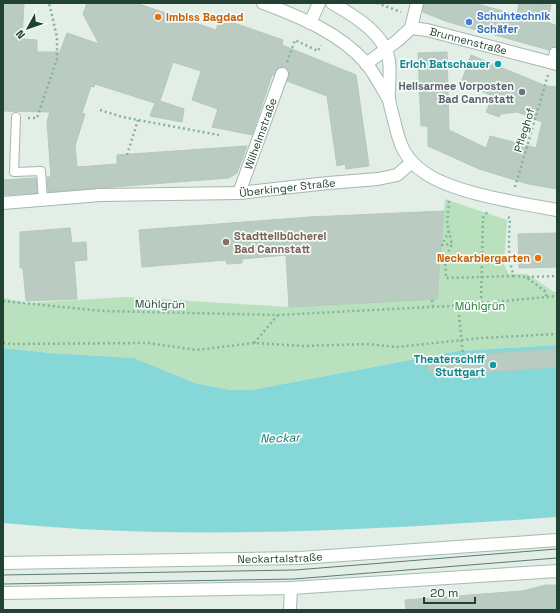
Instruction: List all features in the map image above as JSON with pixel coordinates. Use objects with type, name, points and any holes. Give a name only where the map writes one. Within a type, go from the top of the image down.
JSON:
[{"type":"main road","points":[[263,3],[310,23],[349,48],[366,64],[389,100]]},
{"type":"main road","points":[[310,23],[319,3]]},
{"type":"main road","points":[[332,3],[362,22],[386,48],[390,74],[389,100],[400,146],[412,162],[426,174],[451,185],[511,202],[557,210]]},
{"type":"main road","points":[[366,64],[397,41],[412,22],[417,3]]},
{"type":"main road","name":"Brunnenstraße","points":[[412,22],[427,30],[554,64]]},
{"type":"main road","name":"Wilhelmstraße","points":[[239,193],[282,74]]},
{"type":"main road","name":"Überkinger Straße","points":[[3,203],[100,195],[239,193],[378,179],[397,175],[412,162]]},
{"type":"main road","name":"Neckartalstraße","points":[[3,563],[300,558],[557,540]]},
{"type":"main road","points":[[3,593],[292,588],[557,571]]},
{"type":"main road","points":[[290,610],[292,588]]},
{"type":"lane","points":[[554,52],[554,64]]},
{"type":"lane","points":[[16,117],[14,172],[41,170],[43,200]]},
{"type":"path","points":[[16,117],[36,118],[56,59],[57,36],[50,3]]},
{"type":"path","points":[[376,3],[412,22]]},
{"type":"path","name":"Pfleghof","points":[[511,202],[554,64]]},
{"type":"path","points":[[100,110],[122,117],[219,135]]},
{"type":"path","points":[[127,155],[138,120]]},
{"type":"path","points":[[451,185],[447,223],[452,244],[445,259],[446,278],[557,276]]},
{"type":"path","points":[[481,304],[480,278],[483,218],[489,211],[493,197]]},
{"type":"path","points":[[489,211],[496,213]]},
{"type":"path","points":[[503,215],[510,218],[508,245],[510,265],[514,276]]},
{"type":"path","points":[[449,231],[442,245],[452,244]]},
{"type":"path","points":[[526,277],[546,292],[546,297]]},
{"type":"path","name":"Mühlgrün","points":[[3,301],[102,311],[278,315],[481,304],[557,296]]},
{"type":"path","points":[[432,300],[432,307]]},
{"type":"path","points":[[458,305],[464,355]]},
{"type":"path","points":[[254,343],[278,315]]},
{"type":"path","points":[[3,343],[148,343],[196,350],[254,343],[304,346],[366,344],[397,347],[462,340],[557,334]]},
{"type":"green space","name":"Mühlgrün","points":[[445,199],[507,220],[504,265],[509,274],[527,274],[554,292],[557,292],[557,345],[458,351],[251,390],[230,390],[195,383],[134,358],[50,353],[3,348],[3,298],[27,303],[126,297],[289,307],[437,299]]},
{"type":"water","name":"Neckar","points":[[557,345],[557,517],[418,526],[280,532],[142,531],[3,523],[3,348],[50,353],[134,358],[195,383],[230,390],[251,390],[458,351]]},
{"type":"building","points":[[3,3],[24,3],[22,39],[37,40],[37,52],[60,52],[67,33],[99,44],[83,14],[87,3],[136,3],[216,30],[218,24],[234,23],[283,40],[282,45],[356,75],[369,166],[346,169],[345,164],[337,166],[327,96],[287,81],[289,72],[285,67],[278,68],[274,75],[272,75],[252,135],[212,127],[218,109],[192,100],[201,71],[173,62],[160,101],[184,109],[182,122],[150,116],[155,103],[95,84],[94,87],[91,86],[82,113],[85,114],[75,146],[77,167],[117,164],[117,155],[247,146],[237,173],[229,178],[48,192],[47,177],[51,177],[47,121],[50,112],[3,111]]},
{"type":"building","points":[[424,3],[474,3],[517,15],[519,3],[551,5],[548,22],[557,26],[557,48],[552,47],[549,50],[448,22],[423,12]]},
{"type":"building","points":[[447,52],[449,130],[486,148],[490,136],[536,148],[542,122],[517,112],[501,114],[499,117],[486,112],[493,96],[461,83],[471,55],[546,86],[557,87],[557,189],[528,184],[479,169],[428,146],[428,126],[421,126],[418,53]]},
{"type":"building","points":[[36,178],[37,193],[3,195],[3,180]]},
{"type":"building","name":"Mühlgrün","points":[[444,211],[437,299],[289,307],[286,255],[242,259],[242,263],[227,264],[226,260],[142,267],[139,230],[310,217]]},
{"type":"building","points":[[70,228],[72,243],[86,242],[87,260],[74,261],[77,299],[26,301],[23,268],[20,268],[20,232]]},
{"type":"building","name":"Neckarbiergarten","points":[[557,233],[557,267],[519,268],[518,234]]},
{"type":"building","name":"Theaterschiff Stuttgart","points":[[557,349],[557,367],[440,376],[429,372],[428,362],[439,357]]},
{"type":"building","points":[[546,585],[557,585],[557,610],[406,610],[405,600],[522,591]]},
{"type":"tram line","points":[[3,575],[295,570],[557,549]]},
{"type":"tram line","points":[[3,584],[294,579],[557,558]]},
{"type":"place","name":"Imbiss Bagdad","points":[[158,17]]},
{"type":"place","name":"Schuhtechnik Schäfer","points":[[469,22]]},
{"type":"place","name":"Erich Batschauer","points":[[498,64]]},
{"type":"place","name":"Heilsarmee Vorposten Bad Cannstatt","points":[[522,92]]},
{"type":"place","name":"Stadtteilbücherei Bad Cannstatt","points":[[226,242]]},
{"type":"place","name":"Neckarbiergarten","points":[[538,258]]},
{"type":"place","name":"Theaterschiff Stuttgart","points":[[493,365]]}]
